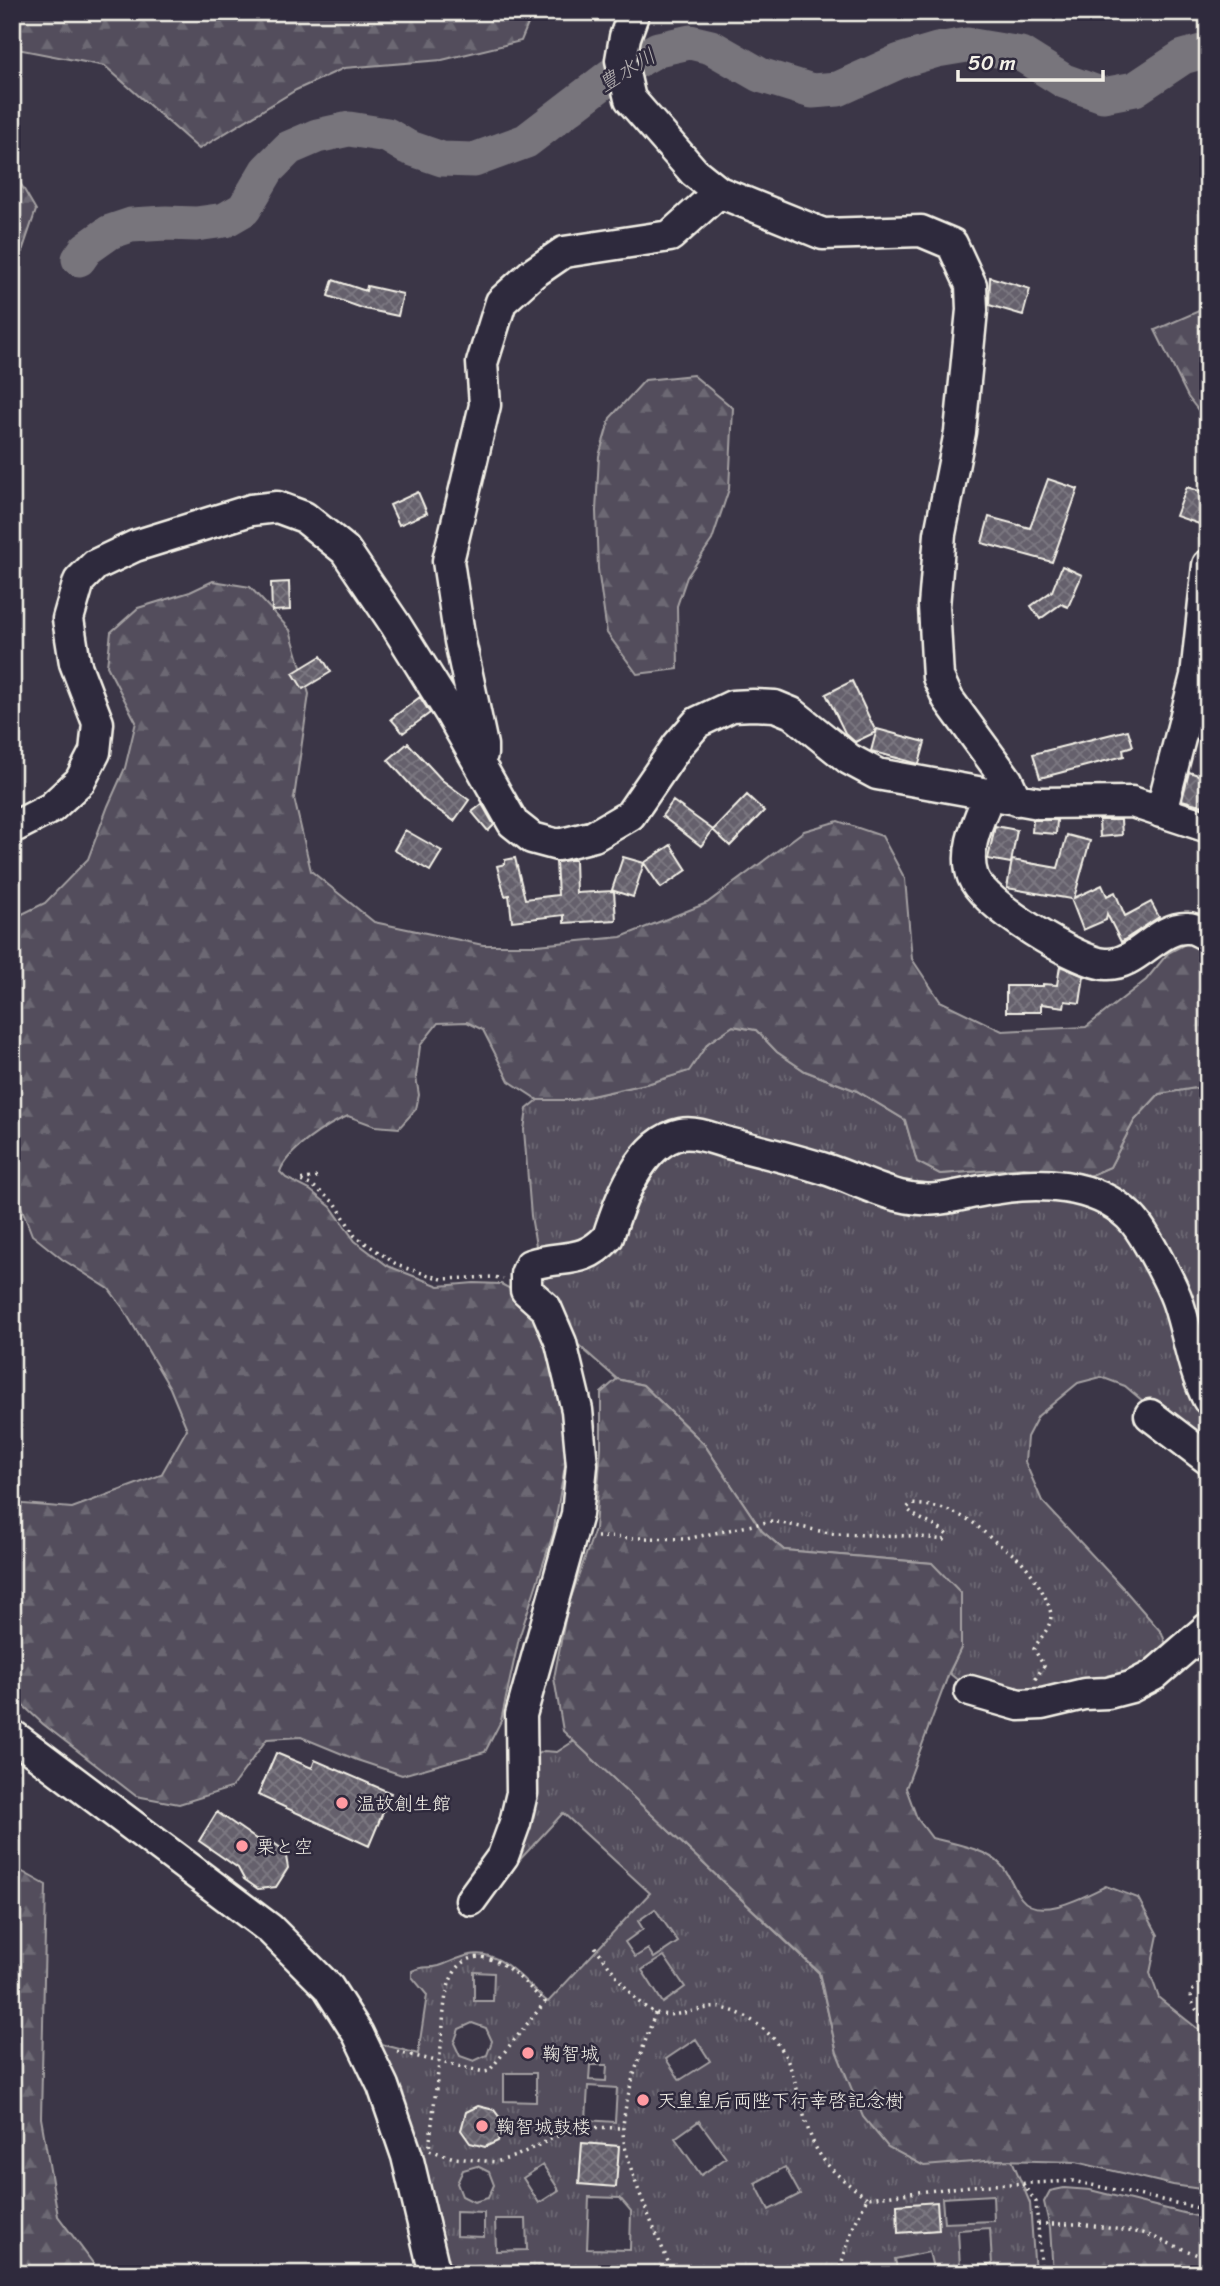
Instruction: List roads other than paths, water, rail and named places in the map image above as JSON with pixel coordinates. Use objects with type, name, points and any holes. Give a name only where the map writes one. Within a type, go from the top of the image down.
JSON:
[{"type":"street","points":[[634,12],[625,37],[621,60],[630,99],[694,172],[719,192],[822,234],[921,231],[953,244],[971,285],[972,310],[960,432],[940,534],[934,606],[938,677],[948,699],[1007,780],[1002,797],[974,834],[970,858],[974,880],[990,899],[1019,921],[1086,960],[1107,964],[1124,962],[1171,932],[1186,927],[1208,936]]},
{"type":"street","points":[[481,768],[482,745],[460,641],[448,561],[485,405],[482,363],[501,302],[564,252],[670,236],[719,192]]},
{"type":"street","points":[[12,828],[51,808],[61,799],[80,781],[95,752],[98,723],[75,663],[68,619],[79,580],[95,565],[135,546],[251,510],[277,507],[303,517],[345,550],[396,624],[513,823],[532,838],[558,845],[593,836],[630,815],[678,745],[698,722],[732,706],[753,705],[775,706],[792,713],[849,759],[877,774],[1038,803],[1132,803],[1208,827]]},
{"type":"street","points":[[1161,812],[1196,676],[1208,565]]},
{"type":"street","points":[[471,1900],[503,1856],[515,1824],[522,1793],[521,1715],[577,1514],[582,1465],[577,1410],[561,1343],[546,1308],[526,1290],[526,1273],[530,1265],[582,1256],[601,1245],[608,1237],[631,1177],[659,1145],[684,1133],[825,1169],[899,1196],[939,1201],[995,1188],[1046,1185],[1097,1194],[1129,1216],[1145,1238],[1174,1292],[1194,1370],[1208,1399]]},
{"type":"street","points":[[1150,1415],[1208,1460]]},
{"type":"street","points":[[970,1691],[1019,1705],[1042,1704],[1131,1687],[1154,1675],[1208,1628]]},
{"type":"street","points":[[12,1735],[270,1928],[328,1987],[358,2034],[383,2086],[407,2156],[435,2274]]},
{"type":"waterway","name":"豊水川","points":[[79,259],[86,249],[110,232],[131,225],[196,224],[225,220],[244,209],[267,170],[289,148],[317,136],[349,129],[387,135],[407,147],[442,159],[474,160],[526,141],[612,75],[658,49],[690,42],[711,47],[760,75],[812,91],[838,89],[900,61],[937,50],[967,45],[1021,54],[1064,81],[1103,95],[1135,89],[1183,57],[1208,50]]},
{"type":"place","name":"温故創生館","points":[[342,1803]]},
{"type":"place","name":"栗と空","points":[[242,1846]]},
{"type":"place","name":"鞠智城","points":[[528,2053]]},
{"type":"place","name":"天皇皇后両陛下行幸啓記念樹","points":[[643,2100]]},
{"type":"place","name":"鞠智城鼓楼","points":[[482,2126]]}]
